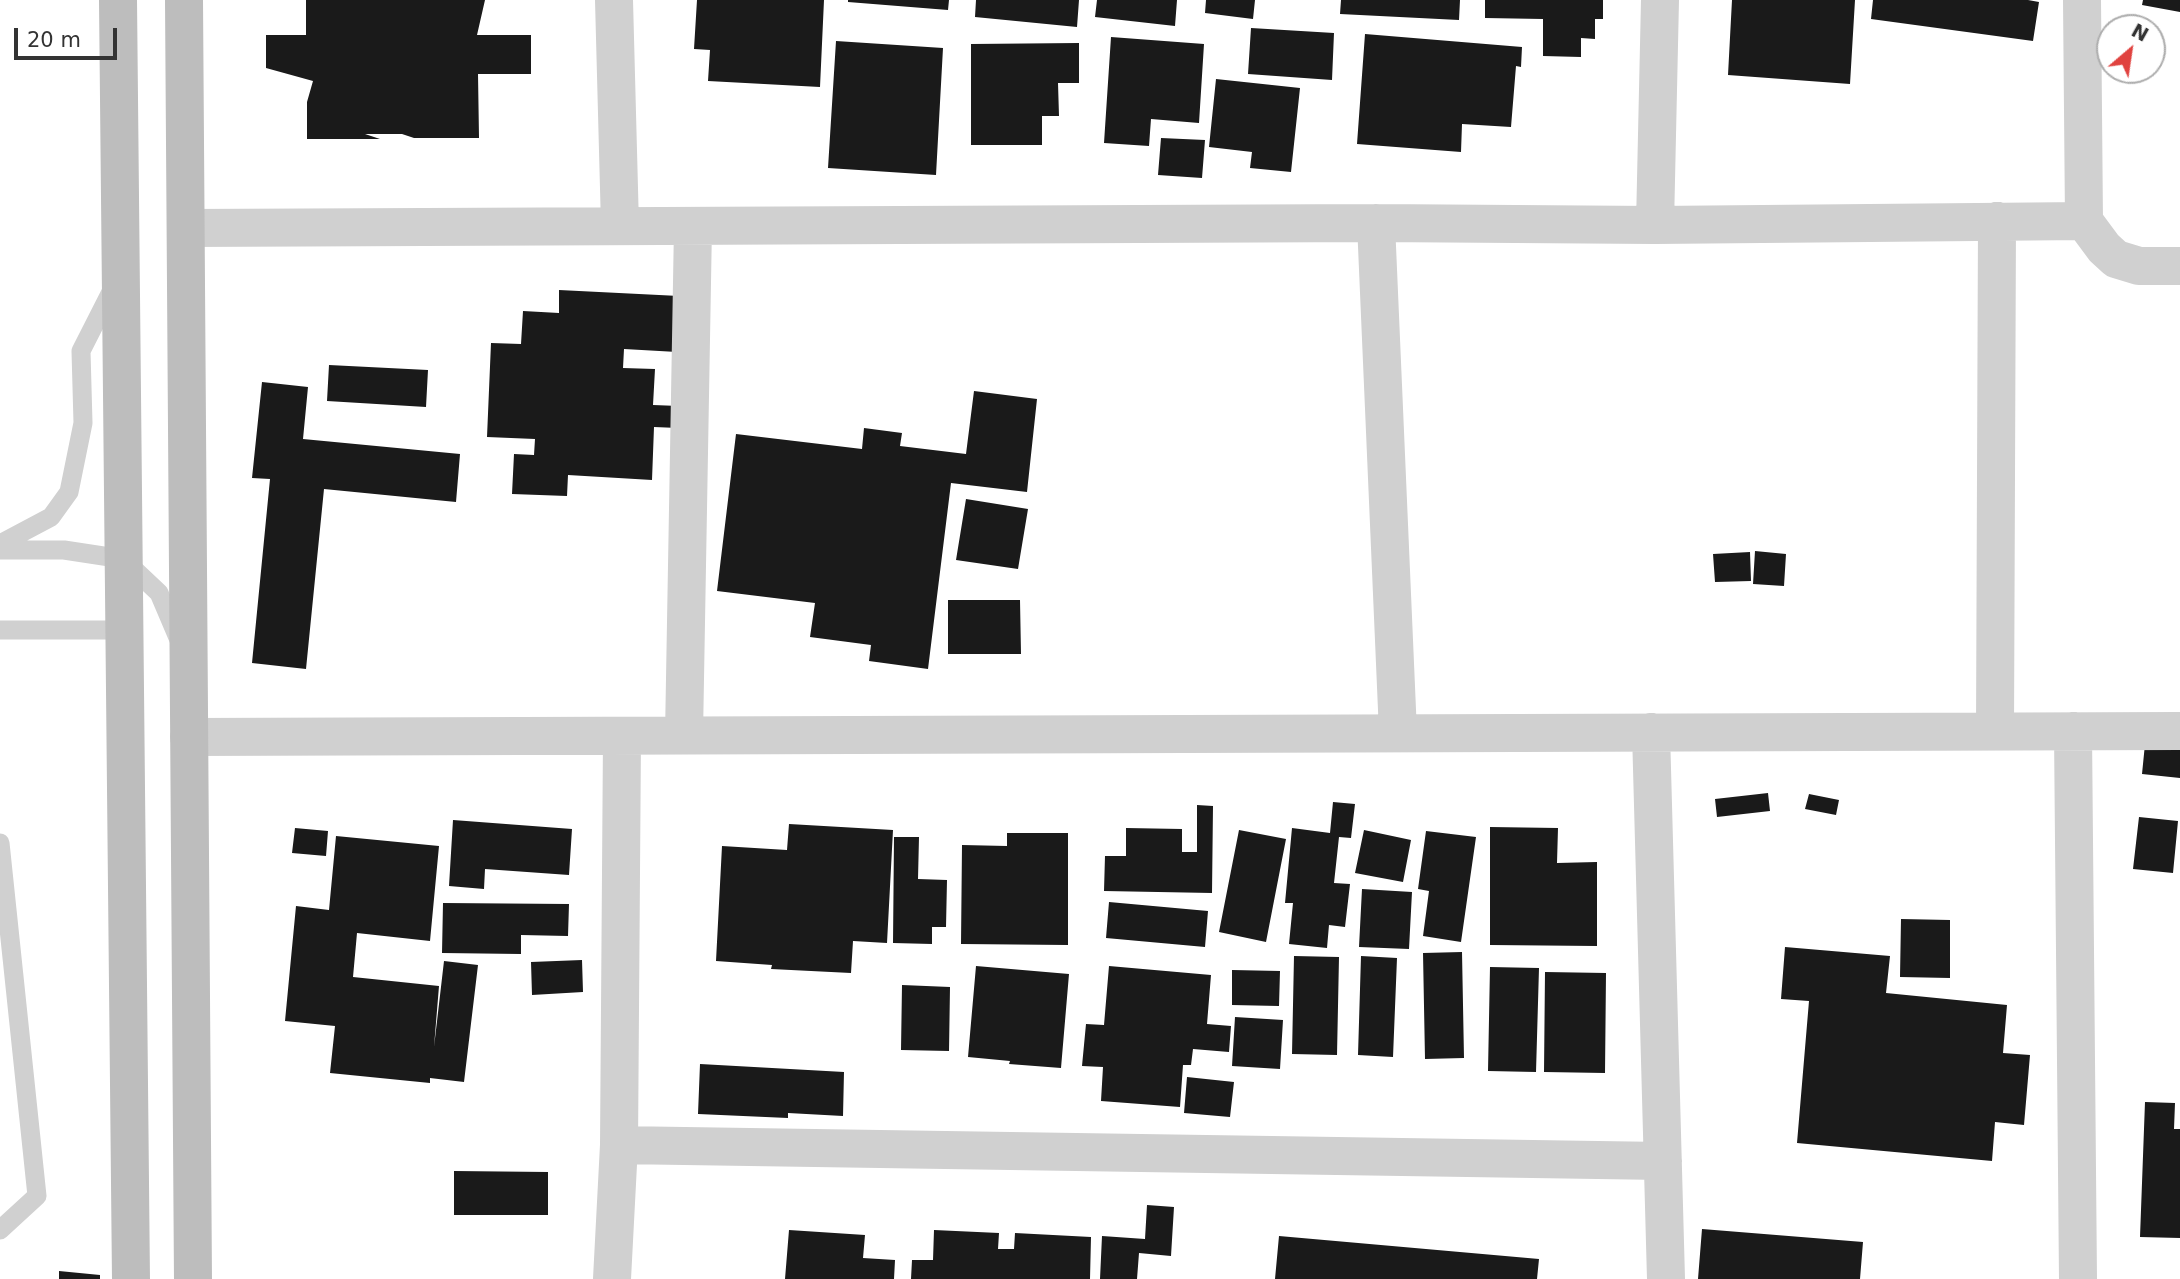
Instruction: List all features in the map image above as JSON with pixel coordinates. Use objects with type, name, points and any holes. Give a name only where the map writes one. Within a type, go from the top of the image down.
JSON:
[{"type":"street","points":[[118,0],[131,1279]]},
{"type":"street","points":[[184,0],[192,1279]]},
{"type":"street","points":[[614,0],[620,226]]},
{"type":"street","points":[[1655,225],[1660,0]]},
{"type":"street","points":[[2082,0],[2084,221],[2104,248],[2116,258],[2139,265],[2180,266]]},
{"type":"street","points":[[1995,731],[1997,221]]},
{"type":"street","points":[[186,228],[1376,223],[1655,225],[2084,221]]},
{"type":"street","points":[[1376,223],[1398,733]]},
{"type":"street","points":[[684,735],[693,226]]},
{"type":"street","points":[[2073,731],[2078,1279]]},
{"type":"street","points":[[189,737],[2180,731]]},
{"type":"street","points":[[1651,732],[1666,1279]]},
{"type":"street","points":[[612,1279],[619,1144],[622,736]]},
{"type":"street","points":[[619,1144],[1662,1161]]},
{"type":"lane","points":[[0,544],[51,517],[69,492],[83,423],[81,351],[120,274]]},
{"type":"lane","points":[[0,550],[64,550],[123,559],[159,593],[189,663]]},
{"type":"lane","points":[[0,631],[124,630]]},
{"type":"lane","points":[[0,843],[37,1196],[0,1230]]},
{"type":"building","points":[[306,0],[485,0],[477,35],[531,35],[531,74],[478,74],[479,138],[414,138],[402,134],[365,134],[380,139],[307,139],[307,102],[313,81],[266,68],[266,35],[306,35]]},
{"type":"building","points":[[697,0],[824,0],[820,87],[708,81],[710,50],[694,49]]},
{"type":"building","points":[[848,0],[949,0],[948,10]]},
{"type":"building","points":[[976,0],[1079,0],[1077,27],[975,17]]},
{"type":"building","points":[[1097,0],[1177,0],[1175,26],[1095,17]]},
{"type":"building","points":[[1206,0],[1255,0],[1253,19],[1205,13]]},
{"type":"building","points":[[1341,0],[1460,0],[1459,20],[1340,14]]},
{"type":"building","points":[[1485,0],[1603,0],[1603,19],[1595,19],[1595,39],[1581,38],[1581,57],[1543,56],[1543,19],[1485,18]]},
{"type":"building","points":[[1732,0],[1855,0],[1850,84],[1728,75]]},
{"type":"building","points":[[1873,0],[2039,2],[2033,41],[1871,19]]},
{"type":"building","points":[[2143,0],[2180,0],[2180,12],[2142,5]]},
{"type":"building","points":[[1251,28],[1334,33],[1332,80],[1248,74]]},
{"type":"building","points":[[1365,34],[1522,47],[1521,67],[1516,66],[1511,127],[1462,124],[1461,152],[1357,144]]},
{"type":"building","points":[[1111,37],[1204,44],[1199,123],[1151,119],[1149,146],[1104,143]]},
{"type":"building","points":[[836,41],[943,48],[936,175],[828,168]]},
{"type":"building","points":[[1079,43],[1079,83],[1058,83],[1059,116],[1042,116],[1042,145],[971,145],[971,44]]},
{"type":"building","points":[[1216,79],[1300,88],[1291,172],[1250,168],[1252,152],[1209,147]]},
{"type":"building","points":[[1161,138],[1205,140],[1202,178],[1158,175]]},
{"type":"building","points":[[559,290],[679,296],[677,352],[624,349],[623,368],[655,369],[653,405],[679,406],[678,428],[654,427],[652,480],[568,475],[567,496],[512,494],[514,454],[534,455],[535,439],[487,437],[491,343],[521,344],[523,311],[559,313]]},
{"type":"building","points":[[329,365],[428,370],[426,407],[327,401]]},
{"type":"building","points":[[262,382],[308,387],[303,439],[460,454],[456,502],[324,489],[306,669],[252,663],[270,479],[252,478]]},
{"type":"building","points":[[974,391],[1037,399],[1027,492],[951,483],[928,669],[869,661],[871,645],[810,637],[815,603],[717,591],[736,434],[862,449],[864,428],[902,433],[900,446],[966,454]]},
{"type":"building","points":[[966,499],[1028,509],[1018,569],[956,560]]},
{"type":"building","points":[[1755,551],[1786,554],[1784,586],[1753,584]]},
{"type":"building","points":[[1750,552],[1751,581],[1715,582],[1713,554]]},
{"type":"building","points":[[948,600],[1020,600],[1021,654],[948,654]]},
{"type":"building","points":[[2146,734],[2180,738],[2180,778],[2142,774]]},
{"type":"building","points":[[1768,793],[1770,811],[1717,817],[1715,799]]},
{"type":"building","points":[[1809,794],[1839,800],[1836,815],[1805,809]]},
{"type":"building","points":[[1333,802],[1355,804],[1351,838],[1339,837],[1334,883],[1350,884],[1345,927],[1329,925],[1327,948],[1289,944],[1293,903],[1285,903],[1292,828],[1330,833]]},
{"type":"building","points":[[1197,805],[1213,806],[1212,893],[1104,891],[1105,856],[1126,856],[1126,828],[1182,829],[1182,852],[1197,852]]},
{"type":"building","points":[[2139,817],[2178,821],[2173,873],[2133,869]]},
{"type":"building","points":[[453,820],[572,829],[569,875],[485,869],[484,889],[449,886]]},
{"type":"building","points":[[789,824],[893,830],[887,943],[853,941],[851,973],[771,969],[772,965],[716,961],[722,846],[787,850]]},
{"type":"building","points":[[1490,827],[1558,828],[1557,863],[1597,862],[1597,946],[1490,945]]},
{"type":"building","points":[[295,828],[328,831],[326,856],[292,853]]},
{"type":"building","points":[[1239,830],[1286,839],[1266,942],[1219,932]]},
{"type":"building","points":[[1364,830],[1411,840],[1403,882],[1355,873]]},
{"type":"building","points":[[1426,831],[1476,837],[1461,942],[1423,936],[1429,891],[1418,889]]},
{"type":"building","points":[[1007,833],[1068,833],[1068,945],[961,944],[962,845],[1007,846]]},
{"type":"building","points":[[336,836],[439,846],[430,941],[357,933],[353,977],[439,986],[434,1047],[444,961],[478,965],[464,1082],[430,1078],[430,1083],[330,1073],[335,1026],[285,1021],[296,906],[329,910]]},
{"type":"building","points":[[894,837],[919,837],[918,879],[947,880],[946,927],[932,927],[932,944],[893,943]]},
{"type":"building","points":[[1362,889],[1412,892],[1409,949],[1359,947]]},
{"type":"building","points":[[1109,902],[1208,911],[1205,947],[1106,938]]},
{"type":"building","points":[[443,903],[569,904],[568,936],[521,935],[521,954],[442,953]]},
{"type":"building","points":[[1901,919],[1950,920],[1950,978],[1900,977]]},
{"type":"building","points":[[1785,947],[1890,956],[1886,993],[2007,1005],[2003,1053],[2030,1055],[2024,1125],[1995,1122],[1992,1161],[1797,1143],[1809,1001],[1781,999]]},
{"type":"building","points":[[1462,952],[1464,1058],[1425,1059],[1423,953]]},
{"type":"building","points":[[1294,956],[1339,957],[1337,1055],[1292,1054]]},
{"type":"building","points":[[1361,956],[1397,958],[1393,1057],[1358,1055]]},
{"type":"building","points":[[582,960],[583,992],[532,995],[531,962]]},
{"type":"building","points":[[976,966],[1069,974],[1061,1068],[1009,1064],[1010,1061],[968,1057]]},
{"type":"building","points":[[1109,966],[1211,975],[1207,1024],[1231,1026],[1229,1052],[1193,1049],[1191,1065],[1183,1065],[1180,1107],[1101,1101],[1103,1067],[1082,1066],[1086,1024],[1104,1025]]},
{"type":"building","points":[[1490,967],[1539,968],[1536,1072],[1488,1071]]},
{"type":"building","points":[[1232,970],[1280,971],[1279,1006],[1232,1005]]},
{"type":"building","points":[[1545,972],[1606,973],[1605,1073],[1544,1072]]},
{"type":"building","points":[[902,985],[950,987],[949,1051],[901,1050]]},
{"type":"building","points":[[1235,1017],[1283,1020],[1280,1069],[1232,1066]]},
{"type":"building","points":[[700,1064],[844,1072],[843,1116],[788,1113],[788,1118],[698,1114]]},
{"type":"building","points":[[1187,1077],[1234,1082],[1230,1117],[1184,1113]]},
{"type":"building","points":[[2145,1102],[2175,1103],[2174,1129],[2180,1129],[2180,1238],[2140,1237]]},
{"type":"building","points":[[454,1171],[548,1172],[548,1215],[454,1215]]},
{"type":"building","points":[[1147,1205],[1174,1207],[1171,1256],[1139,1253],[1137,1279],[1100,1279],[1102,1236],[1145,1239]]},
{"type":"building","points":[[1702,1229],[1863,1242],[1860,1279],[1698,1279]]},
{"type":"building","points":[[789,1230],[865,1235],[863,1258],[895,1260],[894,1279],[785,1279]]},
{"type":"building","points":[[934,1230],[999,1233],[998,1249],[1014,1249],[1015,1233],[1091,1237],[1090,1279],[911,1279],[912,1260],[933,1260]]},
{"type":"building","points":[[1279,1236],[1539,1259],[1537,1279],[1275,1279]]},
{"type":"building","points":[[59,1271],[100,1275],[100,1279],[59,1279]]}]
